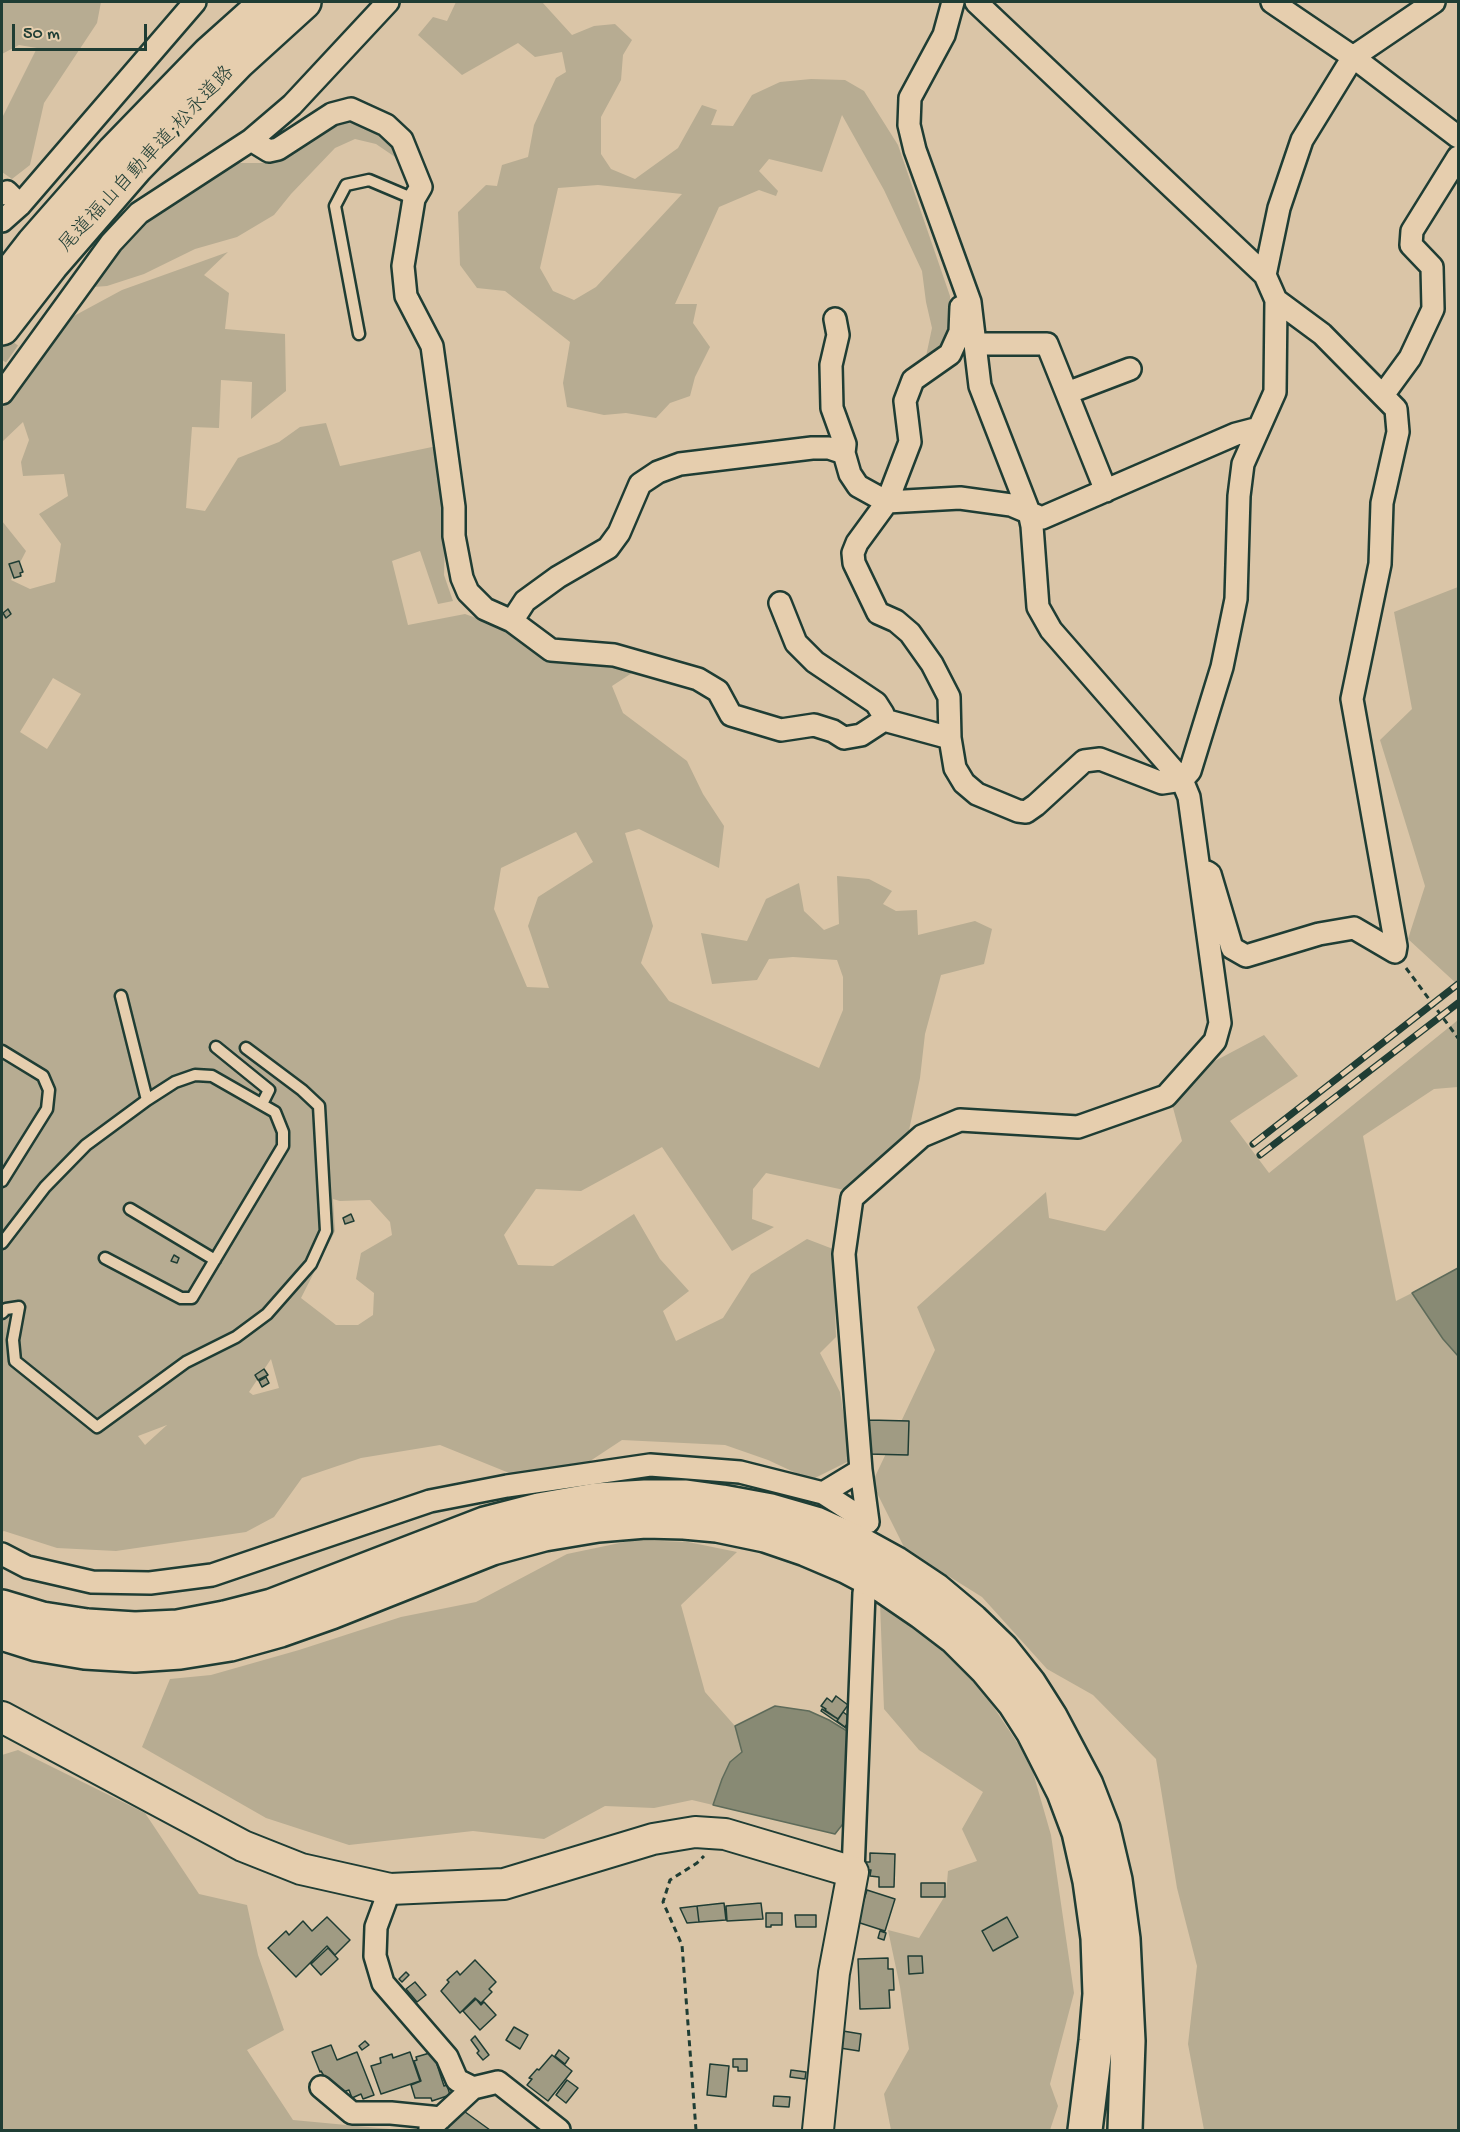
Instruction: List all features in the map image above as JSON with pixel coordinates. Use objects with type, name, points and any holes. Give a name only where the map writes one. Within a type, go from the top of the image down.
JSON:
[{"type":"highway","name":"尾道福山自動車道;松永道路","points":[[2,284],[34,243],[114,152],[209,54],[267,2]]},
{"type":"highway","name":"尾道福山自動車道;松永道路","points":[[13,348],[51,265],[136,167],[238,62],[304,2]]},
{"type":"highway","points":[[2,1607],[42,1618],[87,1626],[135,1629],[178,1627],[272,1606],[485,1524],[539,1510],[645,1497],[686,1497],[771,1511],[816,1524],[856,1542],[896,1564],[935,1590],[1002,1650],[1029,1684],[1050,1717],[1086,1785],[1103,1829],[1115,1880],[1123,1939],[1128,2041],[1125,2130]]},
{"type":"highway","points":[[2,1633],[37,1644],[85,1652],[125,1654],[180,1652],[230,1644],[331,1612],[492,1548],[544,1534],[598,1525],[645,1521],[717,1525],[765,1535],[846,1566],[884,1586],[922,1612],[956,1638],[986,1668],[1015,1703],[1033,1731],[1064,1792],[1088,1871],[1098,1938],[1100,1994],[1084,2130]]},
{"type":"street","points":[[2,393],[13,348],[139,213],[251,140],[292,105],[388,2]]},
{"type":"street","points":[[2,1554],[27,1567],[92,1582],[150,1583],[212,1575],[430,1501],[507,1486],[650,1465],[740,1472],[823,1493],[867,1522],[844,1254],[852,1198],[922,1136],[960,1120],[1078,1127],[1166,1096],[1215,1041],[1220,1023],[1188,797],[1182,780],[1051,630],[1038,607],[1029,512],[980,386],[970,302],[915,150],[909,125],[910,98],[944,35],[952,2]]},
{"type":"street","points":[[964,286],[959,289],[960,332],[950,354],[913,380],[905,401],[910,441],[886,502],[856,543],[853,553],[854,563],[878,613],[897,621],[910,633],[932,664],[949,697],[955,768],[964,783],[977,794],[1018,811],[1026,812],[1084,761],[1100,759],[1162,783],[1182,780],[1190,771],[1222,667],[1236,599],[1239,496],[1243,464],[1275,392],[1276,300],[1265,275],[976,2]]},
{"type":"street","points":[[1272,2],[1353,57],[1458,137]]},
{"type":"street","points":[[1265,275],[1279,208],[1302,140],[1353,57],[1434,2]]},
{"type":"street","points":[[2,221],[20,205],[189,4]]},
{"type":"street","points":[[251,140],[269,151],[278,149],[332,114],[351,109],[386,125],[402,140],[421,187],[414,199],[403,266],[406,296],[432,346],[454,507],[454,536],[462,578],[468,592],[485,609],[512,621],[551,650],[614,655],[698,679],[718,691],[731,715],[781,730],[814,725],[833,731],[843,738],[861,735],[884,720],[951,738]]},
{"type":"street","points":[[1383,395],[1410,358],[1433,309],[1432,267],[1411,245],[1412,231],[1458,157]]},
{"type":"street","points":[[2,194],[7,192],[20,205]]},
{"type":"street","points":[[1198,867],[1210,873],[1232,948],[1246,956],[1319,934],[1354,928],[1395,952],[1396,946],[1352,699],[1380,564],[1382,503],[1398,432],[1396,409],[1322,334],[1276,300]]},
{"type":"street","points":[[835,319],[838,335],[831,365],[832,408],[845,444],[844,453],[850,474],[858,486],[886,502],[960,498],[1011,505],[1042,518],[1236,434],[1259,428]]},
{"type":"street","points":[[975,344],[1047,344],[1106,491]]},
{"type":"street","points":[[1067,393],[1130,369]]},
{"type":"street","points":[[512,621],[525,601],[558,577],[608,548],[619,533],[640,484],[658,472],[680,464],[812,448],[829,448],[844,453]]},
{"type":"street","points":[[780,603],[796,643],[815,662],[876,703],[884,720]]},
{"type":"street","points":[[823,1493],[861,1470]]},
{"type":"street","points":[[818,2130],[834,1973],[853,1872],[864,1593]]},
{"type":"street","points":[[2,1717],[243,1846],[301,1869],[390,1889],[504,1884],[653,1839],[695,1832],[724,1834],[853,1872]]},
{"type":"street","points":[[390,1889],[376,1927],[375,1956],[383,1983],[447,2057],[457,2080],[472,2088]]},
{"type":"street","points":[[321,2088],[352,2113],[391,2113],[434,2124],[472,2088],[498,2082],[559,2130]]},
{"type":"lane","points":[[359,334],[335,206],[346,185],[369,180],[414,199]]},
{"type":"lane","points":[[121,996],[147,1100]]},
{"type":"lane","points":[[216,1047],[269,1090],[262,1104]]},
{"type":"lane","points":[[2,1313],[6,1309],[19,1307],[13,1340],[15,1361],[97,1427],[186,1362],[236,1337],[267,1314],[311,1264],[326,1231],[318,1106],[302,1090],[246,1048]]},
{"type":"lane","points":[[2,1051],[43,1076],[49,1090],[47,1109],[2,1181]]},
{"type":"lane","points":[[2,1243],[45,1187],[86,1145],[147,1100],[175,1083],[195,1075],[212,1077],[275,1112],[283,1132],[283,1146],[192,1298],[181,1298],[105,1258]]},
{"type":"lane","points":[[130,1209],[215,1260]]},
{"type":"path","points":[[1395,952],[1458,1038]]},
{"type":"path","points":[[696,2130],[682,1945],[663,1902],[670,1880],[697,1863],[724,1834]]},
{"type":"shaded area","points":[[2,2],[101,2],[97,23],[44,103],[30,165],[12,179],[2,172],[2,118],[37,48],[19,45],[2,54]]},
{"type":"shaded area","points":[[456,2],[542,2],[572,35],[594,26],[615,24],[632,40],[623,55],[621,80],[601,117],[601,154],[611,169],[635,179],[678,148],[702,105],[717,110],[711,125],[733,126],[752,95],[780,82],[811,79],[845,80],[864,91],[898,145],[950,296],[952,331],[942,350],[925,361],[932,328],[922,271],[884,190],[842,115],[822,172],[769,159],[759,171],[778,191],[776,196],[759,190],[719,207],[675,304],[697,304],[693,323],[710,347],[695,377],[690,396],[670,403],[656,418],[626,413],[604,415],[567,407],[563,383],[570,342],[505,291],[477,288],[460,265],[458,212],[486,185],[497,186],[502,165],[528,157],[534,125],[556,78],[566,72],[562,52],[535,57],[518,43],[462,75],[418,35],[433,17],[447,21]],"holes":[[[598,185],[682,194],[596,287],[574,300],[553,291],[540,268],[558,188]]]},
{"type":"shaded area","points":[[353,119],[398,143],[403,158],[398,159],[376,144],[355,139],[335,148],[274,215],[237,237],[195,249],[144,274],[107,286],[93,287],[115,255],[153,215],[191,189],[237,163],[273,163],[330,123]]},
{"type":"shaded area","points":[[228,252],[204,275],[229,293],[225,329],[285,334],[286,391],[251,419],[252,382],[221,380],[219,428],[192,427],[186,508],[205,511],[238,458],[279,442],[300,427],[326,423],[340,466],[437,446],[446,501],[444,575],[453,601],[438,604],[420,551],[392,561],[408,625],[465,614],[511,630],[539,656],[612,663],[635,671],[612,686],[623,713],[687,761],[703,794],[724,826],[719,868],[639,829],[625,833],[653,926],[641,963],[669,1001],[819,1068],[843,1010],[843,977],[837,960],[793,957],[769,959],[757,980],[712,984],[701,933],[747,941],[766,899],[799,883],[804,911],[824,930],[839,924],[837,876],[869,879],[892,891],[883,904],[896,911],[917,910],[918,935],[975,921],[992,929],[984,964],[941,975],[925,1034],[920,1078],[907,1140],[844,1190],[766,1173],[753,1189],[752,1219],[774,1227],[732,1251],[662,1147],[581,1191],[536,1189],[504,1235],[518,1265],[553,1266],[634,1214],[660,1259],[689,1291],[663,1311],[676,1341],[723,1318],[751,1274],[807,1239],[833,1249],[836,1337],[820,1353],[840,1392],[851,1460],[811,1480],[768,1460],[725,1445],[622,1440],[578,1469],[524,1479],[440,1445],[361,1458],[302,1478],[274,1517],[246,1532],[116,1551],[57,1548],[2,1532],[2,521],[26,551],[11,580],[30,589],[55,582],[61,544],[39,514],[68,496],[64,474],[23,476],[21,462],[29,440],[23,422],[2,442],[2,408],[72,317],[122,290]],"holes":[[[53,678],[81,694],[47,749],[20,732]],[[576,832],[593,862],[538,897],[528,926],[549,988],[527,987],[494,909],[501,868]],[[333,1199],[340,1201],[370,1200],[390,1222],[392,1235],[361,1253],[356,1279],[374,1293],[373,1315],[358,1325],[336,1325],[301,1298],[335,1231]],[[271,1359],[279,1388],[253,1395],[249,1392]],[[167,1425],[145,1445],[138,1436]]]},
{"type":"shaded area","points":[[1458,587],[1458,985],[1408,939],[1425,886],[1380,740],[1412,709],[1394,612]]},
{"type":"shaded area","points":[[1458,1020],[1458,1087],[1434,1089],[1363,1136],[1396,1301],[1412,1293],[1443,1339],[1458,1356],[1458,2130],[1204,2130],[1188,2044],[1197,1966],[1177,1888],[1156,1759],[1093,1695],[1047,1669],[982,1597],[905,1549],[872,1483],[935,1350],[917,1307],[1046,1192],[1049,1218],[1105,1231],[1182,1141],[1172,1104],[1213,1062],[1264,1035],[1298,1076],[1230,1121],[1269,1173]]},
{"type":"shaded area","points":[[1458,1268],[1458,1356],[1443,1339],[1412,1293]]},
{"type":"shaded area","points":[[634,1540],[688,1542],[737,1552],[681,1605],[705,1692],[735,1726],[742,1752],[730,1763],[713,1805],[692,1800],[654,1808],[605,1806],[544,1839],[473,1831],[349,1845],[266,1818],[142,1747],[170,1679],[211,1675],[401,1617],[476,1602],[567,1554]]},
{"type":"shaded area","points":[[880,1603],[931,1640],[985,1694],[1030,1762],[1051,1835],[1074,1993],[1050,2084],[1058,2106],[1050,2130],[891,2130],[884,2094],[909,2049],[900,1987],[888,1930],[919,1938],[946,1894],[948,1871],[977,1861],[962,1829],[983,1792],[919,1750],[884,1709]]},
{"type":"shaded area","points":[[775,1706],[809,1711],[847,1731],[846,1820],[835,1834],[713,1805],[730,1762],[742,1752],[735,1726]]},
{"type":"shaded area","points":[[18,1750],[145,1813],[199,1894],[247,1905],[258,1955],[284,2030],[247,2050],[293,2120],[400,2130],[2,2130],[2,1755]]},
{"type":"building","points":[[19,561],[23,572],[20,573],[21,576],[14,578],[9,564]]},
{"type":"building","points":[[8,609],[11,614],[6,618],[3,613]]},
{"type":"building","points":[[351,1214],[354,1221],[345,1224],[343,1218]]},
{"type":"building","points":[[174,1255],[179,1258],[177,1263],[171,1261]]},
{"type":"building","points":[[264,1369],[268,1375],[258,1380],[255,1375]]},
{"type":"building","points":[[266,1377],[269,1383],[262,1387],[259,1381]]},
{"type":"building","points":[[869,1420],[909,1421],[908,1455],[868,1454]]},
{"type":"building","points":[[836,1696],[848,1705],[838,1719],[821,1706],[827,1698],[832,1702]]},
{"type":"building","points":[[822,1709],[838,1719],[837,1721],[850,1731],[821,1711]]},
{"type":"building","points":[[843,1712],[851,1718],[845,1727],[837,1721]]},
{"type":"building","points":[[870,1853],[895,1854],[894,1887],[879,1887],[879,1877],[870,1876],[871,1870],[863,1870],[863,1862],[870,1862]]},
{"type":"building","points":[[921,1883],[945,1883],[945,1897],[921,1897]]},
{"type":"building","points":[[867,1890],[895,1899],[885,1931],[857,1922]]},
{"type":"building","points":[[724,1903],[726,1920],[699,1922],[697,1906]]},
{"type":"building","points":[[761,1903],[763,1919],[727,1921],[726,1906]]},
{"type":"building","points":[[697,1906],[699,1922],[687,1923],[680,1908]]},
{"type":"building","points":[[766,1913],[782,1913],[782,1925],[766,1927]]},
{"type":"building","points":[[795,1915],[816,1915],[816,1927],[796,1927]]},
{"type":"building","points":[[327,1917],[350,1940],[335,1955],[327,1946],[296,1977],[268,1948],[286,1931],[289,1935],[303,1921],[312,1931]]},
{"type":"building","points":[[1007,1917],[1018,1937],[993,1951],[982,1931]]},
{"type":"building","points":[[880,1931],[886,1933],[884,1940],[878,1938]]},
{"type":"building","points":[[328,1948],[338,1959],[321,1975],[311,1964]]},
{"type":"building","points":[[908,1956],[922,1956],[923,1973],[909,1974]]},
{"type":"building","points":[[888,1958],[888,1969],[893,1969],[894,1990],[889,1990],[890,2008],[860,2009],[858,1959]]},
{"type":"building","points":[[475,1960],[496,1982],[489,1989],[492,1992],[481,2003],[475,1998],[460,2013],[441,1991],[449,1982],[447,1980],[457,1971],[460,1975]]},
{"type":"building","points":[[406,1972],[409,1975],[402,1982],[399,1979]]},
{"type":"building","points":[[415,1982],[426,1995],[417,2002],[406,1989]]},
{"type":"building","points":[[476,1999],[481,2005],[484,2002],[496,2015],[480,2030],[463,2011]]},
{"type":"building","points":[[514,2027],[528,2035],[520,2049],[506,2040]]},
{"type":"building","points":[[843,2031],[861,2034],[859,2051],[840,2048]]},
{"type":"building","points":[[475,2036],[489,2055],[483,2060],[471,2040]]},
{"type":"building","points":[[365,2041],[369,2045],[362,2050],[359,2046]]},
{"type":"building","points":[[331,2045],[337,2060],[357,2052],[374,2095],[363,2099],[361,2094],[352,2098],[349,2090],[335,2095],[320,2072],[312,2052]]},
{"type":"building","points":[[559,2050],[569,2058],[565,2064],[555,2056]]},
{"type":"building","points":[[410,2052],[420,2081],[381,2094],[371,2066],[381,2063],[380,2058],[392,2054],[393,2058]]},
{"type":"building","points":[[433,2052],[444,2086],[447,2085],[450,2095],[432,2101],[431,2098],[415,2098],[411,2085],[421,2081],[414,2061],[417,2060],[416,2057]]},
{"type":"building","points":[[552,2055],[572,2071],[548,2101],[527,2085],[532,2079],[529,2078]]},
{"type":"building","points":[[733,2059],[747,2059],[747,2071],[738,2071],[738,2067],[733,2067]]},
{"type":"building","points":[[710,2064],[729,2066],[726,2097],[707,2095]]},
{"type":"building","points":[[791,2070],[806,2072],[805,2079],[790,2077]]},
{"type":"building","points":[[567,2080],[578,2088],[566,2103],[556,2095]]},
{"type":"building","points":[[774,2096],[790,2097],[789,2107],[773,2106]]},
{"type":"building","points":[[461,2109],[490,2130],[446,2130]]},
{"type":"tunnel","points":[[2,347],[12,354]]},
{"type":"railway","points":[[1253,1144],[1458,984]]},
{"type":"railway","points":[[1260,1155],[1458,1003]]}]
